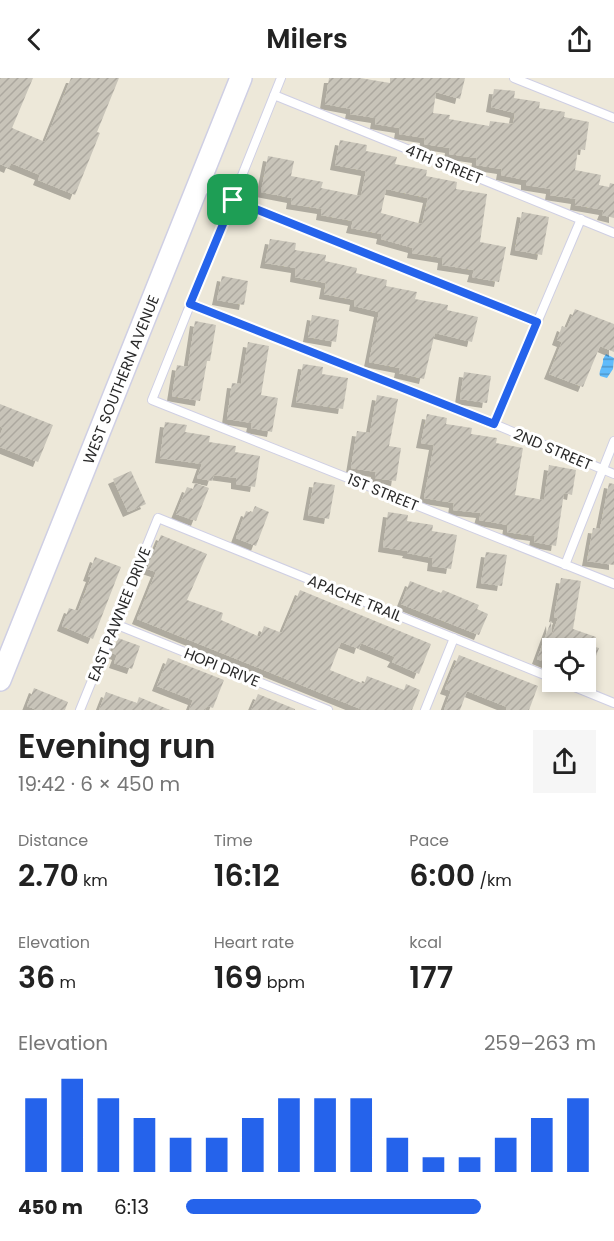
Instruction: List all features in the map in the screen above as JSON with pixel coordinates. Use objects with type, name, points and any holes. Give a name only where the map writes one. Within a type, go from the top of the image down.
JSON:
[{"type":"main road","name":"WEST SOUTHERN AVENUE","points":[[0,680],[241,78]]},
{"type":"lane","points":[[190,304],[281,78]]},
{"type":"lane","points":[[514,78],[614,118]]},
{"type":"lane","name":"4TH STREET","points":[[274,95],[614,233]]},
{"type":"lane","points":[[198,185],[537,322]]},
{"type":"lane","points":[[494,424],[582,219]]},
{"type":"lane","name":"1ST STREET","points":[[190,304],[152,400],[614,584]]},
{"type":"lane","name":"2ND STREET","points":[[190,304],[614,474]]},
{"type":"lane","points":[[565,565],[614,441]]},
{"type":"lane","name":"EAST PAWNEE DRIVE","points":[[80,710],[158,519]]},
{"type":"lane","name":"APACHE TRAIL","points":[[158,519],[542,674]]},
{"type":"lane","name":"HOPI DRIVE","points":[[115,624],[328,710]]},
{"type":"lane","points":[[425,710],[454,638]]},
{"type":"lane","points":[[587,692],[614,703]]},
{"type":"water","points":[[606,354],[614,358],[613,369],[607,378],[600,376]]},
{"type":"building","points":[[0,78],[33,78],[12,128],[45,142],[71,78],[119,78],[75,195],[38,180],[40,175],[11,163],[9,168],[0,164]]},
{"type":"building","points":[[329,78],[360,78],[390,83],[390,78],[465,78],[460,99],[436,92],[433,113],[450,115],[449,119],[489,126],[490,121],[513,124],[515,113],[491,107],[494,89],[515,91],[514,98],[540,102],[539,108],[565,112],[564,117],[589,122],[585,150],[578,149],[575,170],[601,175],[599,185],[609,187],[610,183],[614,184],[614,218],[602,215],[604,210],[575,205],[576,199],[550,195],[551,189],[526,185],[526,180],[501,175],[502,169],[476,165],[477,158],[449,154],[450,148],[424,144],[425,138],[399,134],[400,128],[375,124],[376,118],[350,114],[351,109],[325,104]]},
{"type":"building","points":[[340,140],[367,145],[366,151],[397,157],[395,164],[427,170],[426,176],[457,182],[456,189],[487,194],[480,242],[506,247],[499,282],[472,277],[474,270],[442,265],[443,258],[412,253],[413,248],[381,239],[382,234],[351,228],[353,221],[321,215],[322,209],[291,204],[292,198],[261,192],[268,156],[294,161],[291,176],[323,182],[321,188],[361,196],[366,171],[335,165]],"holes":[[[386,189],[428,198],[422,224],[381,213]]]},
{"type":"building","points":[[522,212],[549,217],[542,255],[515,250]]},
{"type":"building","points":[[270,239],[296,243],[295,250],[326,255],[325,261],[357,268],[356,273],[387,280],[386,286],[417,292],[415,299],[448,305],[447,310],[478,317],[472,342],[435,333],[424,379],[399,373],[400,368],[369,362],[379,312],[354,306],[355,300],[324,294],[326,283],[295,277],[296,268],[265,263]]},
{"type":"building","points":[[222,276],[248,281],[244,305],[217,300]]},
{"type":"building","points":[[575,309],[614,324],[614,352],[600,346],[583,387],[549,374],[562,342],[557,340],[562,326],[567,328]]},
{"type":"building","points":[[312,315],[339,320],[336,342],[308,337]]},
{"type":"building","points":[[195,321],[216,325],[200,401],[172,396],[177,365],[188,367]]},
{"type":"building","points":[[248,342],[269,346],[261,395],[278,398],[272,432],[251,428],[252,423],[227,419],[232,383],[241,384]]},
{"type":"building","points":[[303,364],[323,367],[322,374],[348,378],[343,409],[296,402]]},
{"type":"building","points":[[464,372],[491,376],[487,403],[460,399]]},
{"type":"building","points":[[377,395],[398,399],[389,446],[401,448],[396,481],[375,478],[376,472],[351,468],[357,431],[370,433]]},
{"type":"building","points":[[0,404],[53,425],[38,462],[0,447],[0,435],[3,428],[0,426]]},
{"type":"building","points":[[427,414],[447,418],[446,424],[472,428],[471,434],[497,438],[496,443],[523,448],[515,495],[544,500],[549,465],[576,470],[572,495],[564,493],[556,546],[534,542],[535,536],[507,532],[508,525],[479,520],[481,513],[453,510],[454,503],[424,498],[434,445],[421,443]]},
{"type":"building","points":[[165,422],[187,425],[185,432],[210,436],[209,442],[236,446],[235,452],[260,456],[255,487],[236,484],[236,478],[214,475],[212,481],[197,478],[202,464],[160,458]]},
{"type":"building","points":[[131,471],[146,504],[128,512],[113,479]]},
{"type":"building","points":[[314,482],[335,485],[329,519],[308,515]]},
{"type":"building","points":[[195,483],[209,488],[196,521],[176,514],[187,487],[193,489]]},
{"type":"building","points":[[609,483],[614,484],[614,565],[587,561],[593,528],[600,529]]},
{"type":"building","points":[[255,506],[269,512],[256,546],[236,538],[246,511],[252,513]]},
{"type":"building","points":[[388,512],[408,515],[407,521],[433,525],[432,531],[457,535],[451,569],[432,566],[433,558],[383,547]]},
{"type":"building","points":[[161,535],[207,554],[187,600],[223,613],[221,620],[260,637],[264,626],[282,633],[300,590],[431,644],[419,674],[392,662],[395,657],[361,643],[359,649],[341,642],[330,670],[364,684],[367,676],[404,690],[406,684],[420,690],[412,710],[363,710],[137,619],[156,572],[147,569]]},
{"type":"building","points":[[486,552],[507,555],[502,586],[481,583]]},
{"type":"building","points":[[95,557],[121,567],[93,639],[62,626],[69,608],[78,611],[91,577],[88,576]]},
{"type":"building","points":[[561,578],[581,581],[573,629],[596,638],[545,638],[551,621],[552,635],[558,618],[554,617]]},
{"type":"building","points":[[410,581],[441,593],[443,590],[479,605],[477,609],[488,614],[479,635],[401,604]]},
{"type":"building","points":[[118,638],[140,646],[132,669],[114,663],[117,655],[112,653]]},
{"type":"building","points":[[542,645],[542,661],[537,659]]},
{"type":"building","points":[[459,655],[538,686],[529,710],[506,710],[507,707],[467,691],[460,710],[444,710],[451,691],[445,689]]},
{"type":"building","points":[[168,658],[224,680],[213,708],[207,706],[205,710],[189,710],[193,700],[157,686]]},
{"type":"building","points":[[34,688],[68,702],[65,710],[37,710],[27,706]]},
{"type":"building","points":[[106,692],[137,703],[139,697],[170,710],[99,710]]},
{"type":"building","points":[[258,694],[295,709],[295,710],[251,710]]},
{"type":"route","points":[[233,200],[537,322],[494,424],[190,304],[233,200]]}]
